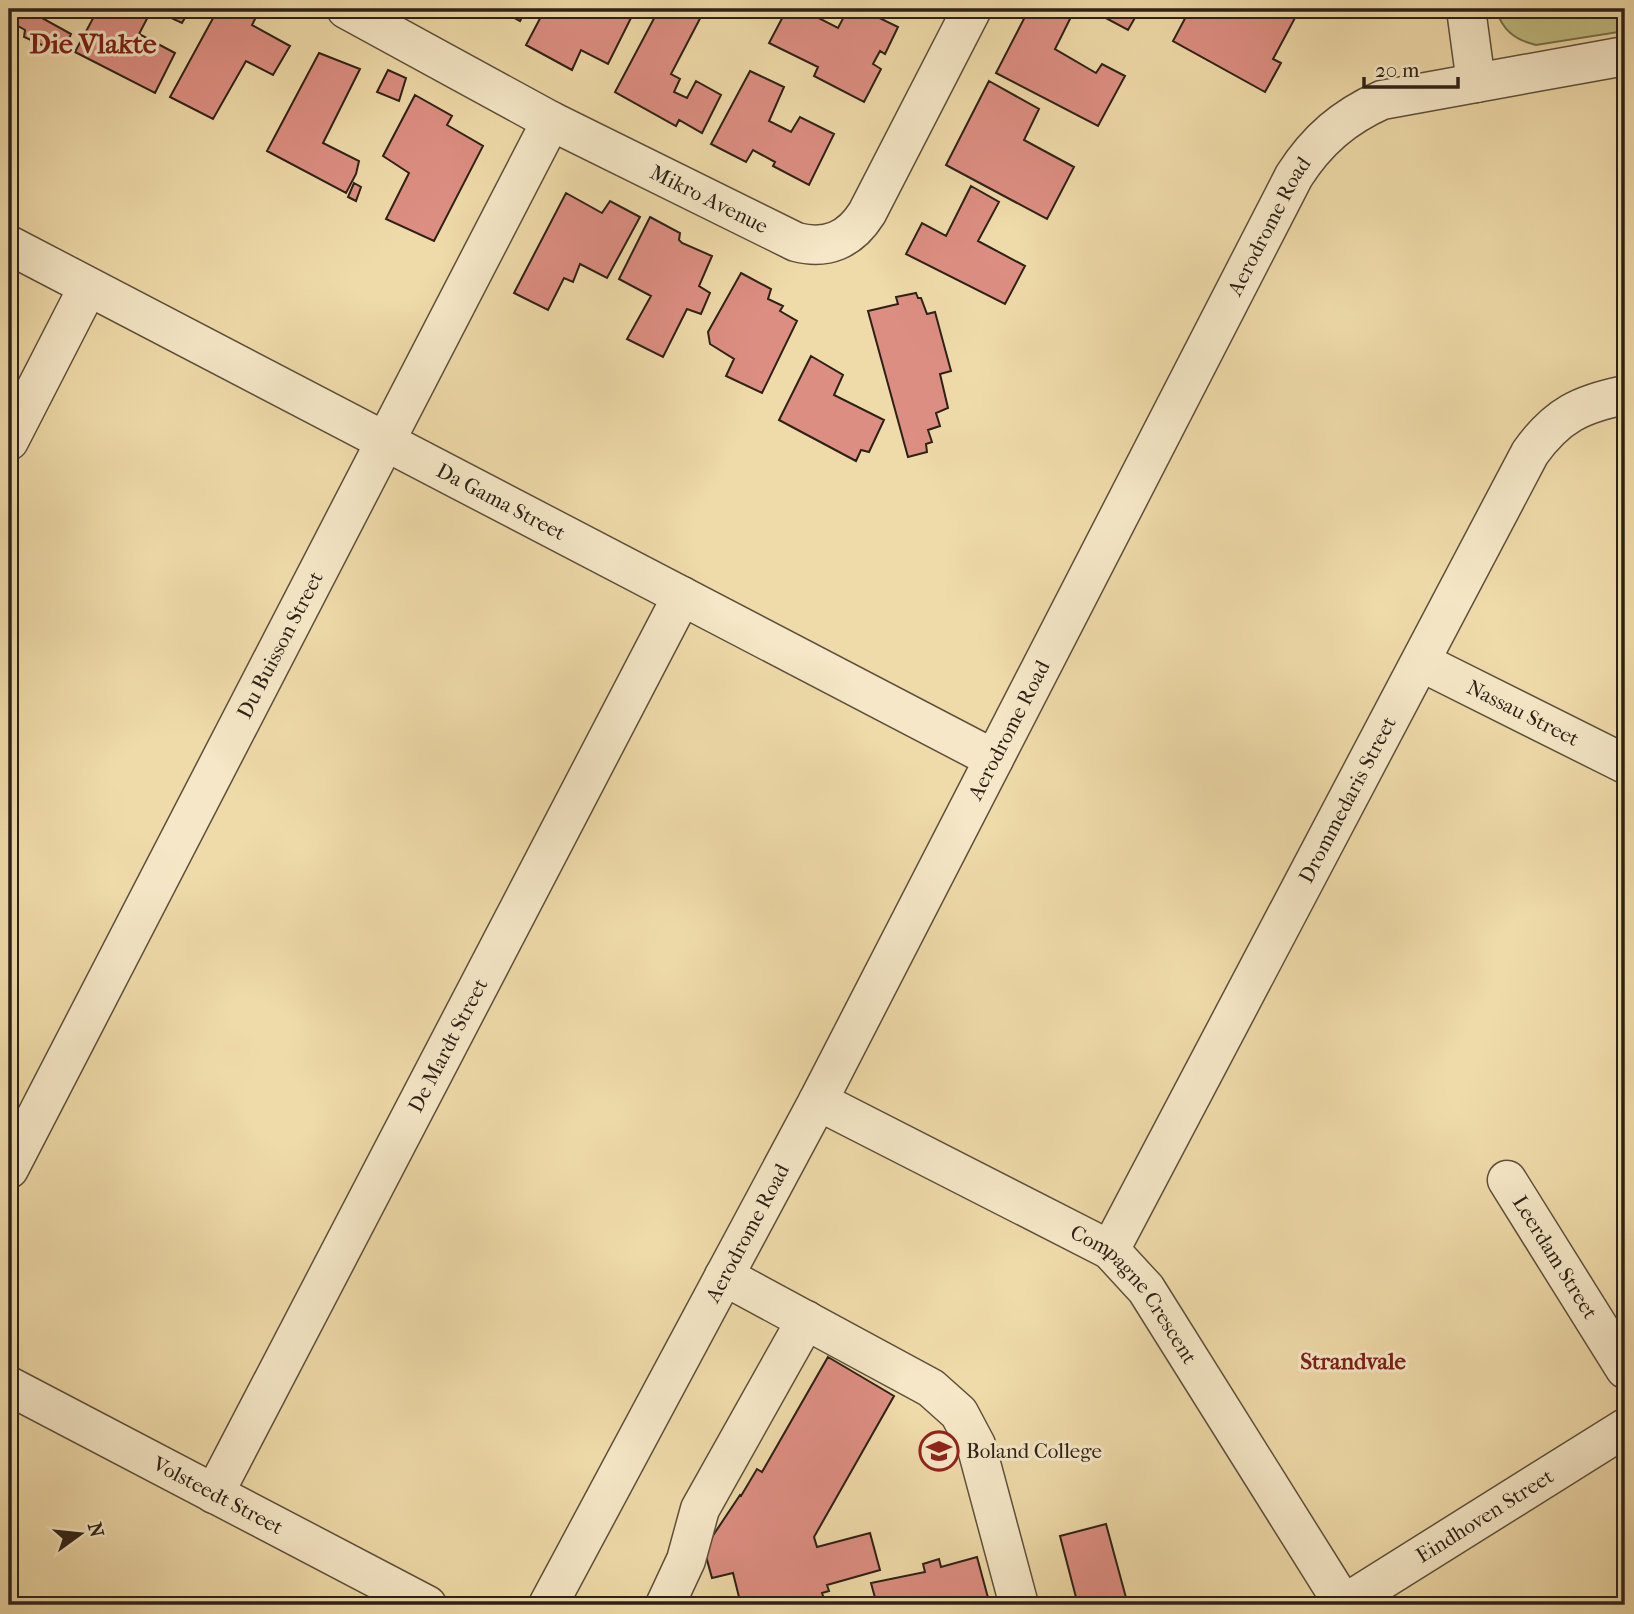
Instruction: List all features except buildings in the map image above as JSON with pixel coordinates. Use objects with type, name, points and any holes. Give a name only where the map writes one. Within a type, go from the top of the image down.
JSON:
[{"type":"street","name":"Mikro Avenue","points":[[346,9],[551,121],[808,246],[834,243],[859,226],[972,9]]},
{"type":"street","points":[[1466,9],[1476,83]]},
{"type":"street","name":"Aerodrome Road","points":[[548,1605],[818,1101],[1287,188],[1305,159],[1330,131],[1364,108],[1382,100],[1625,56]]},
{"type":"street","name":"Du Buisson Street","points":[[9,1169],[551,121]]},
{"type":"street","name":"Da Gama Street","points":[[9,245],[994,759]]},
{"type":"street","points":[[9,441],[88,287]]},
{"type":"street","name":"Drommedaris Street","points":[[1110,1250],[1530,453],[1541,438],[1567,414],[1584,405],[1625,395]]},
{"type":"street","name":"De Mardt Street","points":[[214,1494],[682,596]]},
{"type":"street","name":"Nassau Street","points":[[1421,662],[1625,764]]},
{"type":"street","name":"Compagne Crescent","points":[[818,1101],[1110,1250],[1146,1289],[1344,1605]]},
{"type":"street","name":"Leerdam Street","points":[[1507,1180],[1625,1369]]},
{"type":"street","points":[[724,1276],[931,1388],[959,1413],[976,1445],[1019,1605]]},
{"type":"street","points":[[665,1605],[686,1560],[700,1509],[806,1320]]},
{"type":"street","name":"Volsteedt Street","points":[[9,1386],[426,1605]]},
{"type":"street","name":"Eindhoven Street","points":[[1344,1605],[1625,1428]]},
{"type":"shaded area","points":[[1496,9],[1625,9],[1625,31],[1536,45],[1510,33]]},
{"type":"place","name":"Boland College","points":[[939,1451]]},
{"type":"district","name":"Die Vlakte","points":[[93,43]]},
{"type":"district","name":"Strandvale","points":[[1353,1361]]}]
